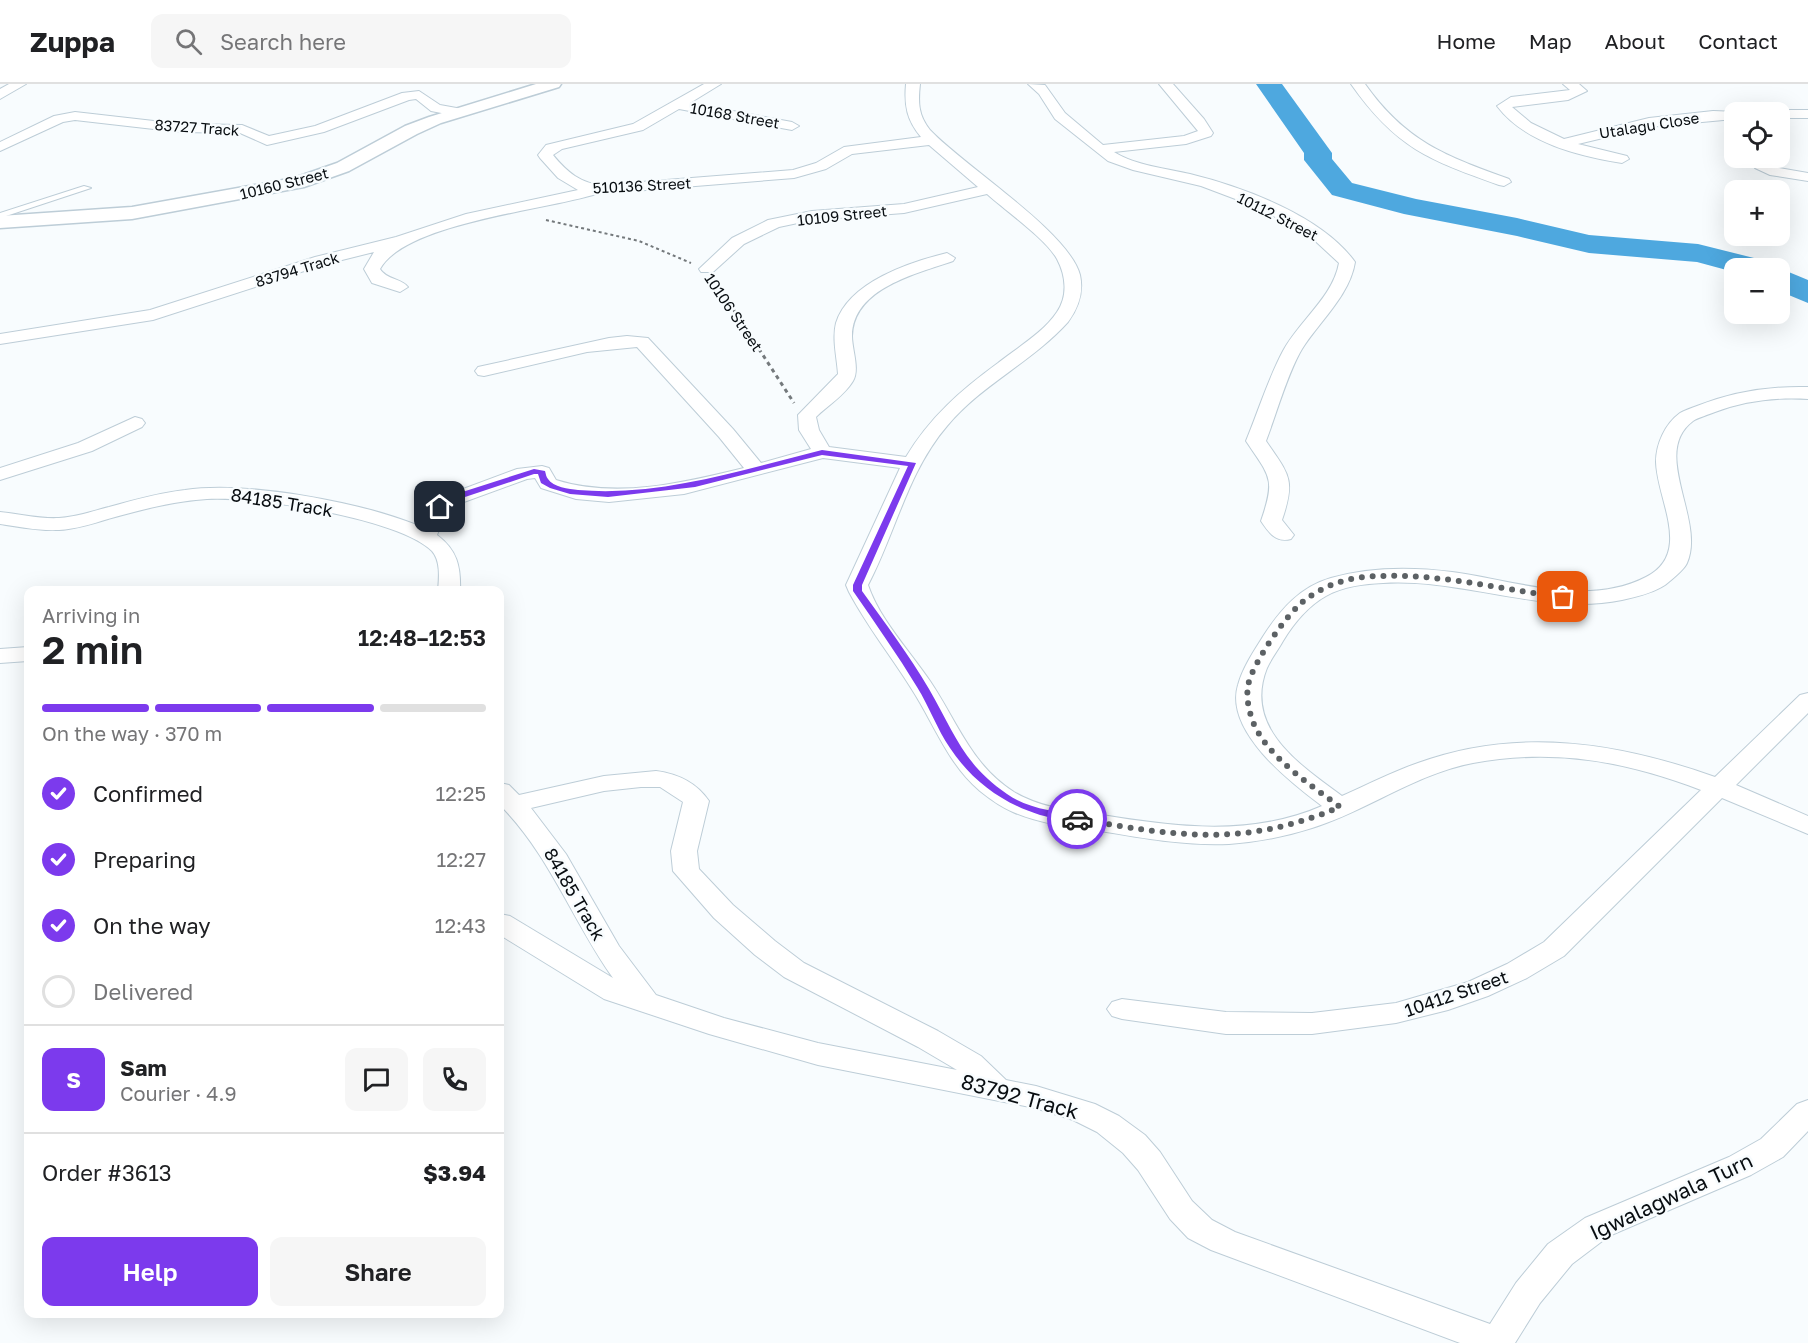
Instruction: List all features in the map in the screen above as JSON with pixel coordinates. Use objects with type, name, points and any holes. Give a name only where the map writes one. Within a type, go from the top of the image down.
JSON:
[{"type":"street","points":[[0,95],[19,84]]},
{"type":"street","name":"10160 Street","points":[[0,222],[61,220],[142,212],[298,183],[343,167],[411,130],[457,112],[553,84]]},
{"type":"street","name":"510136 Street","points":[[714,84],[629,130],[558,146],[546,152],[545,155],[573,184],[593,190],[794,174],[821,166],[849,150],[932,140]]},
{"type":"street","points":[[913,84],[912,113],[917,124],[932,140],[1055,245],[1067,258],[1074,284],[1071,300],[1060,320],[961,401],[940,422],[913,464],[857,591],[924,690],[954,747],[972,769],[992,787],[1019,805],[1056,816],[1164,834],[1203,836],[1272,830],[1304,822],[1446,762],[1512,751],[1556,749],[1610,756],[1678,772],[1808,826]]},
{"type":"street","name":"10112 Street","points":[[1035,84],[1048,94],[1055,112],[1114,158],[1132,165],[1205,183],[1247,198],[1316,233],[1347,262],[1345,274],[1335,291],[1292,351],[1256,441],[1279,475],[1278,498],[1271,520],[1284,535]]},
{"type":"street","points":[[1102,149],[1186,140],[1206,133],[1202,125],[1172,95],[1166,84]]},
{"type":"street","points":[[1358,84],[1381,113],[1423,149],[1442,159],[1504,182]]},
{"type":"street","points":[[1570,84],[1580,91],[1568,96],[1511,101],[1504,105],[1535,131],[1566,143],[1622,159]]},
{"type":"street","name":"83727 Track","points":[[0,147],[51,123],[75,116],[180,128],[242,129],[267,141],[319,129],[407,96],[419,95],[436,108],[457,112]]},
{"type":"street","name":"10168 Street","points":[[677,105],[792,126]]},
{"type":"street","points":[[1790,114],[1808,114]]},
{"type":"street","name":"Utalagu Close","points":[[1566,143],[1603,131],[1724,116]]},
{"type":"street","points":[[1764,168],[1808,177]]},
{"type":"street","name":"10109 Street","points":[[707,269],[739,241],[758,230],[783,221],[828,213],[906,208],[990,189]]},
{"type":"street","name":"83794 Track","points":[[0,339],[153,315],[221,291],[288,273],[321,260],[401,241],[499,210],[571,197],[593,190]]},
{"type":"street","points":[[415,252],[448,225]]},
{"type":"street","points":[[400,287],[378,279],[372,269],[379,256],[401,241]]},
{"type":"street","points":[[822,452],[806,421],[807,415],[844,381],[847,374],[844,323],[858,300],[890,280],[947,258]]},
{"type":"street","points":[[484,371],[596,346],[630,341],[642,342],[726,433],[756,470]]},
{"type":"street","points":[[1340,807],[1303,779],[1266,743],[1254,724],[1248,702],[1248,686],[1253,671],[1276,633],[1304,600],[1322,589],[1343,581],[1394,576],[1454,579],[1563,597],[1589,598],[1645,587],[1660,579],[1670,569],[1679,558],[1683,543],[1682,525],[1665,464],[1671,434],[1686,418],[1718,404],[1755,396],[1808,393]]},
{"type":"street","points":[[0,474],[85,447],[135,423]]},
{"type":"street","points":[[426,535],[434,514],[446,502],[524,473],[542,472],[548,484],[561,489],[608,495],[679,488],[822,452],[913,464]]},
{"type":"street","name":"84185 Track","points":[[0,518],[60,524],[165,499],[229,493],[282,499],[400,525],[426,535],[441,548],[448,560],[449,586]]},
{"type":"street","points":[[0,656],[24,654]]},
{"type":"street","name":"10412 Street","points":[[1122,1009],[1224,1023],[1281,1025],[1342,1023],[1392,1015],[1491,984],[1525,968],[1554,949],[1808,700]]},
{"type":"street","points":[[506,797],[645,779],[666,781],[686,790],[696,801],[684,851],[686,871],[745,931],[776,958],[794,970],[928,1039],[970,1064],[997,1089]]},
{"type":"street","name":"84185 Track","points":[[506,797],[542,836],[603,939],[606,948],[645,1001]]},
{"type":"street","name":"83792 Track","points":[[504,926],[614,992],[719,1027],[818,1053],[1036,1097],[1084,1112],[1108,1124],[1134,1144],[1149,1161],[1181,1210],[1200,1229],[1223,1241],[1498,1343]]},
{"type":"street","name":"Igwalagwala Turn","points":[[1498,1343],[1528,1293],[1560,1254],[1597,1227],[1740,1166],[1764,1153],[1808,1113]]},
{"type":"lane","points":[[0,216],[87,188]]},
{"type":"path","name":"10106 Street","points":[[539,218],[639,241],[707,269],[806,421]]},
{"type":"waterway","points":[[1269,84],[1318,153],[1318,160],[1342,189],[1415,208],[1517,227],[1589,244],[1698,253],[1724,260]]},
{"type":"waterway","points":[[1790,284],[1808,293]]},
{"type":"way so far","points":[[1077,819],[1164,834],[1203,836],[1272,830],[1304,822],[1340,807],[1284,763],[1266,743],[1254,724],[1248,702],[1248,686],[1253,671],[1276,633],[1304,600],[1322,589],[1363,577],[1423,576],[1563,597]]},
{"type":"route","points":[[440,507],[456,497],[507,482],[524,473],[534,471],[542,472],[544,481],[552,487],[570,492],[608,495],[695,485],[822,452],[913,464],[857,591],[900,651],[954,747],[972,769],[1003,797],[1019,805],[1038,812],[1077,819]]}]
